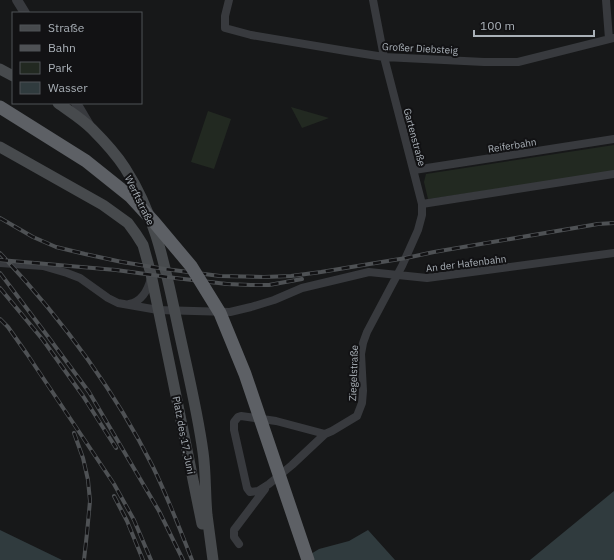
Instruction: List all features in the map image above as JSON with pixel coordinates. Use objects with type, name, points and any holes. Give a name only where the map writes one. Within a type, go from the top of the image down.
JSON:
[{"type":"highway","points":[[0,107],[86,161],[132,197],[191,266],[220,313],[245,374],[308,560]]},
{"type":"main road","points":[[0,69],[12,75]]},
{"type":"main road","points":[[59,104],[91,128]]},
{"type":"main road","name":"Werftstraße","points":[[91,128],[125,168],[144,203],[159,241],[175,311]]},
{"type":"main road","points":[[0,147],[103,205],[128,223],[143,245],[158,310]]},
{"type":"main road","name":"Platz des 17. Juni","points":[[158,310],[204,536],[212,560]]},
{"type":"main road","name":"Platz des 17. Juni","points":[[175,311],[202,440],[212,560]]},
{"type":"street","points":[[17,0],[24,12]]},
{"type":"street","name":"Großer Diebsteig","points":[[229,0],[225,16],[225,28],[251,35],[384,57],[484,62],[518,62],[611,39]]},
{"type":"street","name":"Gartenstraße","points":[[373,0],[384,57],[422,204],[422,215],[418,230],[397,275]]},
{"type":"street","points":[[606,0],[611,39]]},
{"type":"street","name":"Werftstraße","points":[[77,104],[91,128]]},
{"type":"street","name":"Reiferbahn","points":[[414,170],[614,139]]},
{"type":"street","points":[[422,204],[614,174]]},
{"type":"street","name":"An der Hafenbahn","points":[[118,303],[158,310],[230,312],[274,300],[302,288],[369,272],[437,278],[614,253]]},
{"type":"street","points":[[0,263],[43,266],[67,273],[80,278],[108,298],[118,303],[130,304],[137,301],[147,290],[151,277]]},
{"type":"street","name":"Ziegelstraße","points":[[325,434],[276,421],[241,416],[238,417],[234,422],[234,430],[247,488],[250,492],[258,491],[269,484],[325,434],[357,416],[362,403],[363,391],[361,354],[363,343],[367,332],[397,275]]},
{"type":"street","name":"Ziegelstraße","points":[[239,544],[234,536],[234,530],[269,484]]},
{"type":"green space","points":[[291,107],[329,118],[302,128]]},
{"type":"green space","points":[[208,111],[231,119],[214,169],[191,162]]},
{"type":"green space","points":[[614,145],[614,172],[428,199],[424,182],[426,174]]},
{"type":"water","points":[[614,491],[614,560],[530,560]]},
{"type":"water","points":[[0,530],[62,560],[0,560]]},
{"type":"water","points":[[368,530],[395,560],[301,560],[319,549],[349,541]]},
{"type":"railway","points":[[0,218],[33,237],[56,247],[85,254],[165,269],[220,276],[264,277],[291,276],[321,272],[598,224],[614,223]]},
{"type":"railway","points":[[0,253],[44,302],[84,355],[121,410],[153,467],[192,560]]},
{"type":"railway","points":[[0,260],[116,270],[227,284],[269,285],[302,279]]},
{"type":"railway","points":[[0,273],[89,392],[159,511],[183,560]]},
{"type":"railway","points":[[0,288],[43,340],[83,396],[116,448]]},
{"type":"railway","points":[[0,319],[8,327],[27,354],[114,484],[134,520],[151,560]]},
{"type":"railway","points":[[74,433],[83,458],[88,480],[90,501],[84,560]]},
{"type":"railway","points":[[114,496],[127,521],[143,560]]}]
